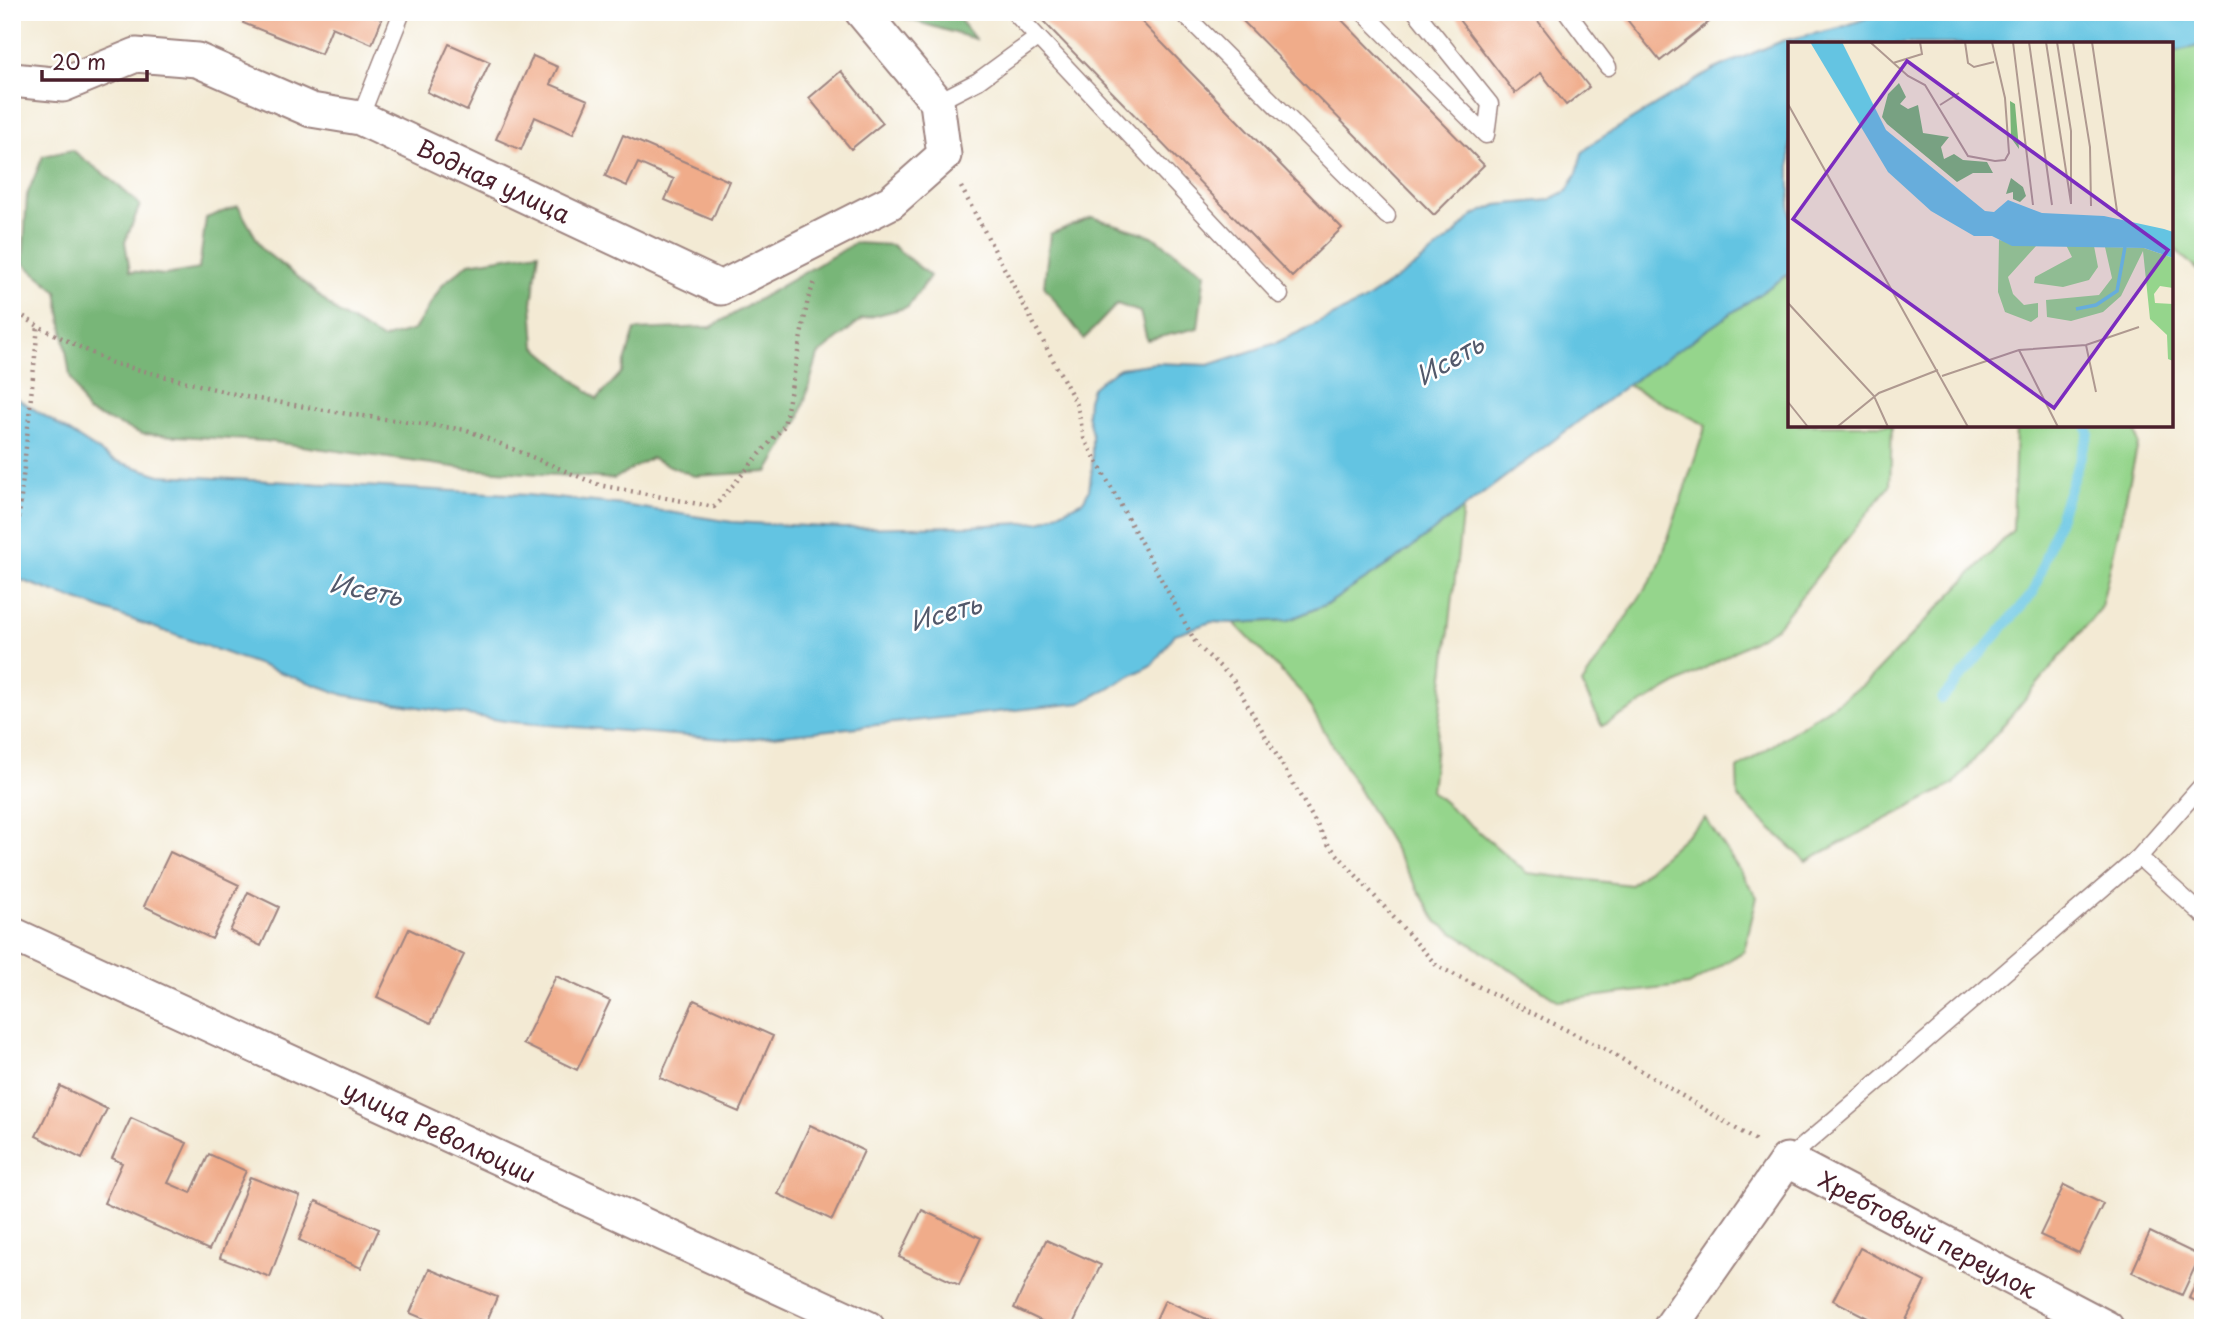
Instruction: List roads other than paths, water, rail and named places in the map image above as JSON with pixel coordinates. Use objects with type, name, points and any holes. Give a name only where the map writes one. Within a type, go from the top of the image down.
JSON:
[{"type":"street","points":[[862,12],[937,102]]},
{"type":"street","name":"Водная улица","points":[[12,80],[63,85],[136,55],[197,60],[311,110],[360,118],[721,288],[891,202],[944,155],[937,102]]},
{"type":"street","name":"улица Революции","points":[[12,934],[868,1328]]},
{"type":"street","points":[[1670,1328],[1787,1160]]},
{"type":"street","name":"Хребтовый переулок","points":[[1787,1160],[2107,1328]]},
{"type":"lane","points":[[360,118],[402,12]]},
{"type":"lane","points":[[1014,12],[1280,295]]},
{"type":"lane","points":[[1182,12],[1387,216]]},
{"type":"lane","points":[[1363,12],[1486,135],[1490,104],[1416,12]]},
{"type":"lane","points":[[1567,12],[1608,67]]},
{"type":"lane","points":[[937,102],[978,81],[1037,38]]},
{"type":"lane","points":[[1787,1160],[2139,857],[2203,784]]},
{"type":"lane","points":[[2139,857],[2203,915]]},
{"type":"water","name":"Исеть","points":[[1884,12],[2203,12],[2203,45],[2173,52],[2173,42],[1788,42],[1788,274],[1627,385],[1395,560],[1329,603],[1289,620],[1211,622],[1175,634],[1153,664],[1081,703],[737,740],[511,722],[344,695],[12,577],[12,395],[113,460],[160,475],[527,495],[623,505],[732,522],[843,528],[1040,522],[1083,501],[1089,490],[1092,434],[1087,414],[1088,400],[1092,388],[1120,368],[1156,363],[1209,365],[1276,343],[1360,303],[1414,267],[1455,234],[1472,216],[1497,205],[1549,200],[1567,191],[1577,173],[1582,153],[1593,143],[1715,69],[1782,41],[1839,28]]},
{"type":"waterway","points":[[1942,699],[2033,593],[2089,433],[2087,427]]}]
